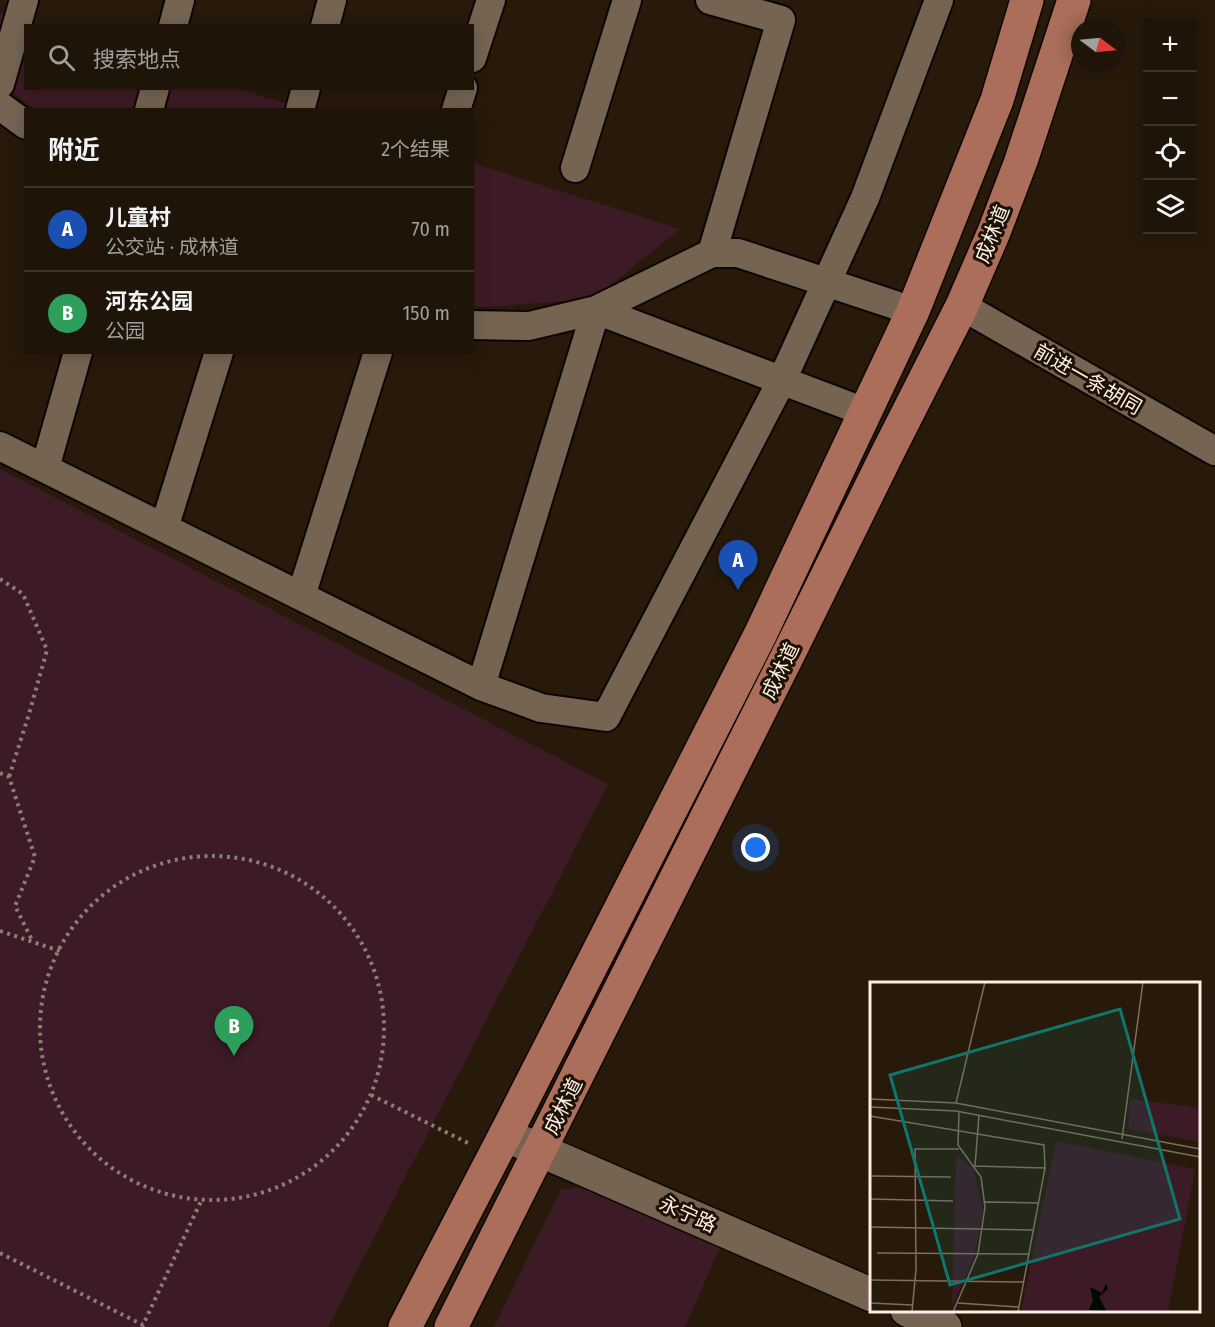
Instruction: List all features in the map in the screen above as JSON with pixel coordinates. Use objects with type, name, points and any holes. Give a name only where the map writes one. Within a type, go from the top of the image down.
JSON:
[{"type":"main road","name":"成林道","points":[[405,1327],[760,635],[866,412],[913,311],[997,100],[1027,0]]},
{"type":"main road","name":"成林道","points":[[451,1327],[962,306],[1021,161],[1074,0]]},
{"type":"street","points":[[0,84],[24,0]]},
{"type":"street","points":[[174,24],[180,0]]},
{"type":"street","points":[[326,24],[332,0]]},
{"type":"street","points":[[474,52],[491,0]]},
{"type":"street","points":[[575,168],[627,0]]},
{"type":"street","points":[[711,0],[781,20],[712,253]]},
{"type":"street","points":[[0,446],[481,686],[540,708],[606,717],[782,380],[865,198],[939,0]]},
{"type":"street","points":[[150,108],[154,90]]},
{"type":"street","points":[[301,108],[305,90]]},
{"type":"street","points":[[457,108],[462,90]]},
{"type":"street","points":[[0,106],[24,124]]},
{"type":"street","points":[[474,325],[529,326],[596,310],[712,253],[738,253],[913,311]]},
{"type":"street","name":"前进一条胡同","points":[[962,306],[1215,451]]},
{"type":"street","points":[[596,310],[866,412]]},
{"type":"street","points":[[481,686],[596,310]]},
{"type":"street","points":[[45,468],[77,354]]},
{"type":"street","points":[[164,528],[218,354]]},
{"type":"street","points":[[301,596],[377,354]]},
{"type":"street","name":"永宁路","points":[[499,1145],[541,1149],[870,1294]]},
{"type":"street","points":[[909,1312],[945,1327]]},
{"type":"path","points":[[0,579],[23,594],[47,651],[9,777],[35,858],[15,906],[33,942]]},
{"type":"path","points":[[0,773],[9,777]]},
{"type":"path","points":[[213,854],[268,864],[318,890],[356,932],[375,973],[379,983],[385,1040],[372,1095],[341,1143],[296,1180],[242,1199],[184,1200],[130,1181],[84,1145],[53,1097],[39,1041],[45,984],[69,931],[108,890],[157,863],[213,854]]},
{"type":"path","points":[[0,931],[60,951]]},
{"type":"path","points":[[372,1095],[499,1145]]},
{"type":"path","points":[[0,1253],[143,1324],[202,1199]]},
{"type":"shaded area","points":[[0,13],[36,24],[24,24],[24,90],[241,90],[301,108],[34,108],[0,84]]},
{"type":"shaded area","points":[[474,164],[680,229],[593,299],[474,306]]},
{"type":"shaded area","points":[[0,469],[608,784],[328,1327],[0,1327]]},
{"type":"shaded area","points":[[584,1187],[721,1245],[685,1327],[494,1327],[561,1189]]},
{"type":"place","name":"儿童村","points":[[738,590]]},
{"type":"place","name":"河东公园","points":[[234,1056]]}]
